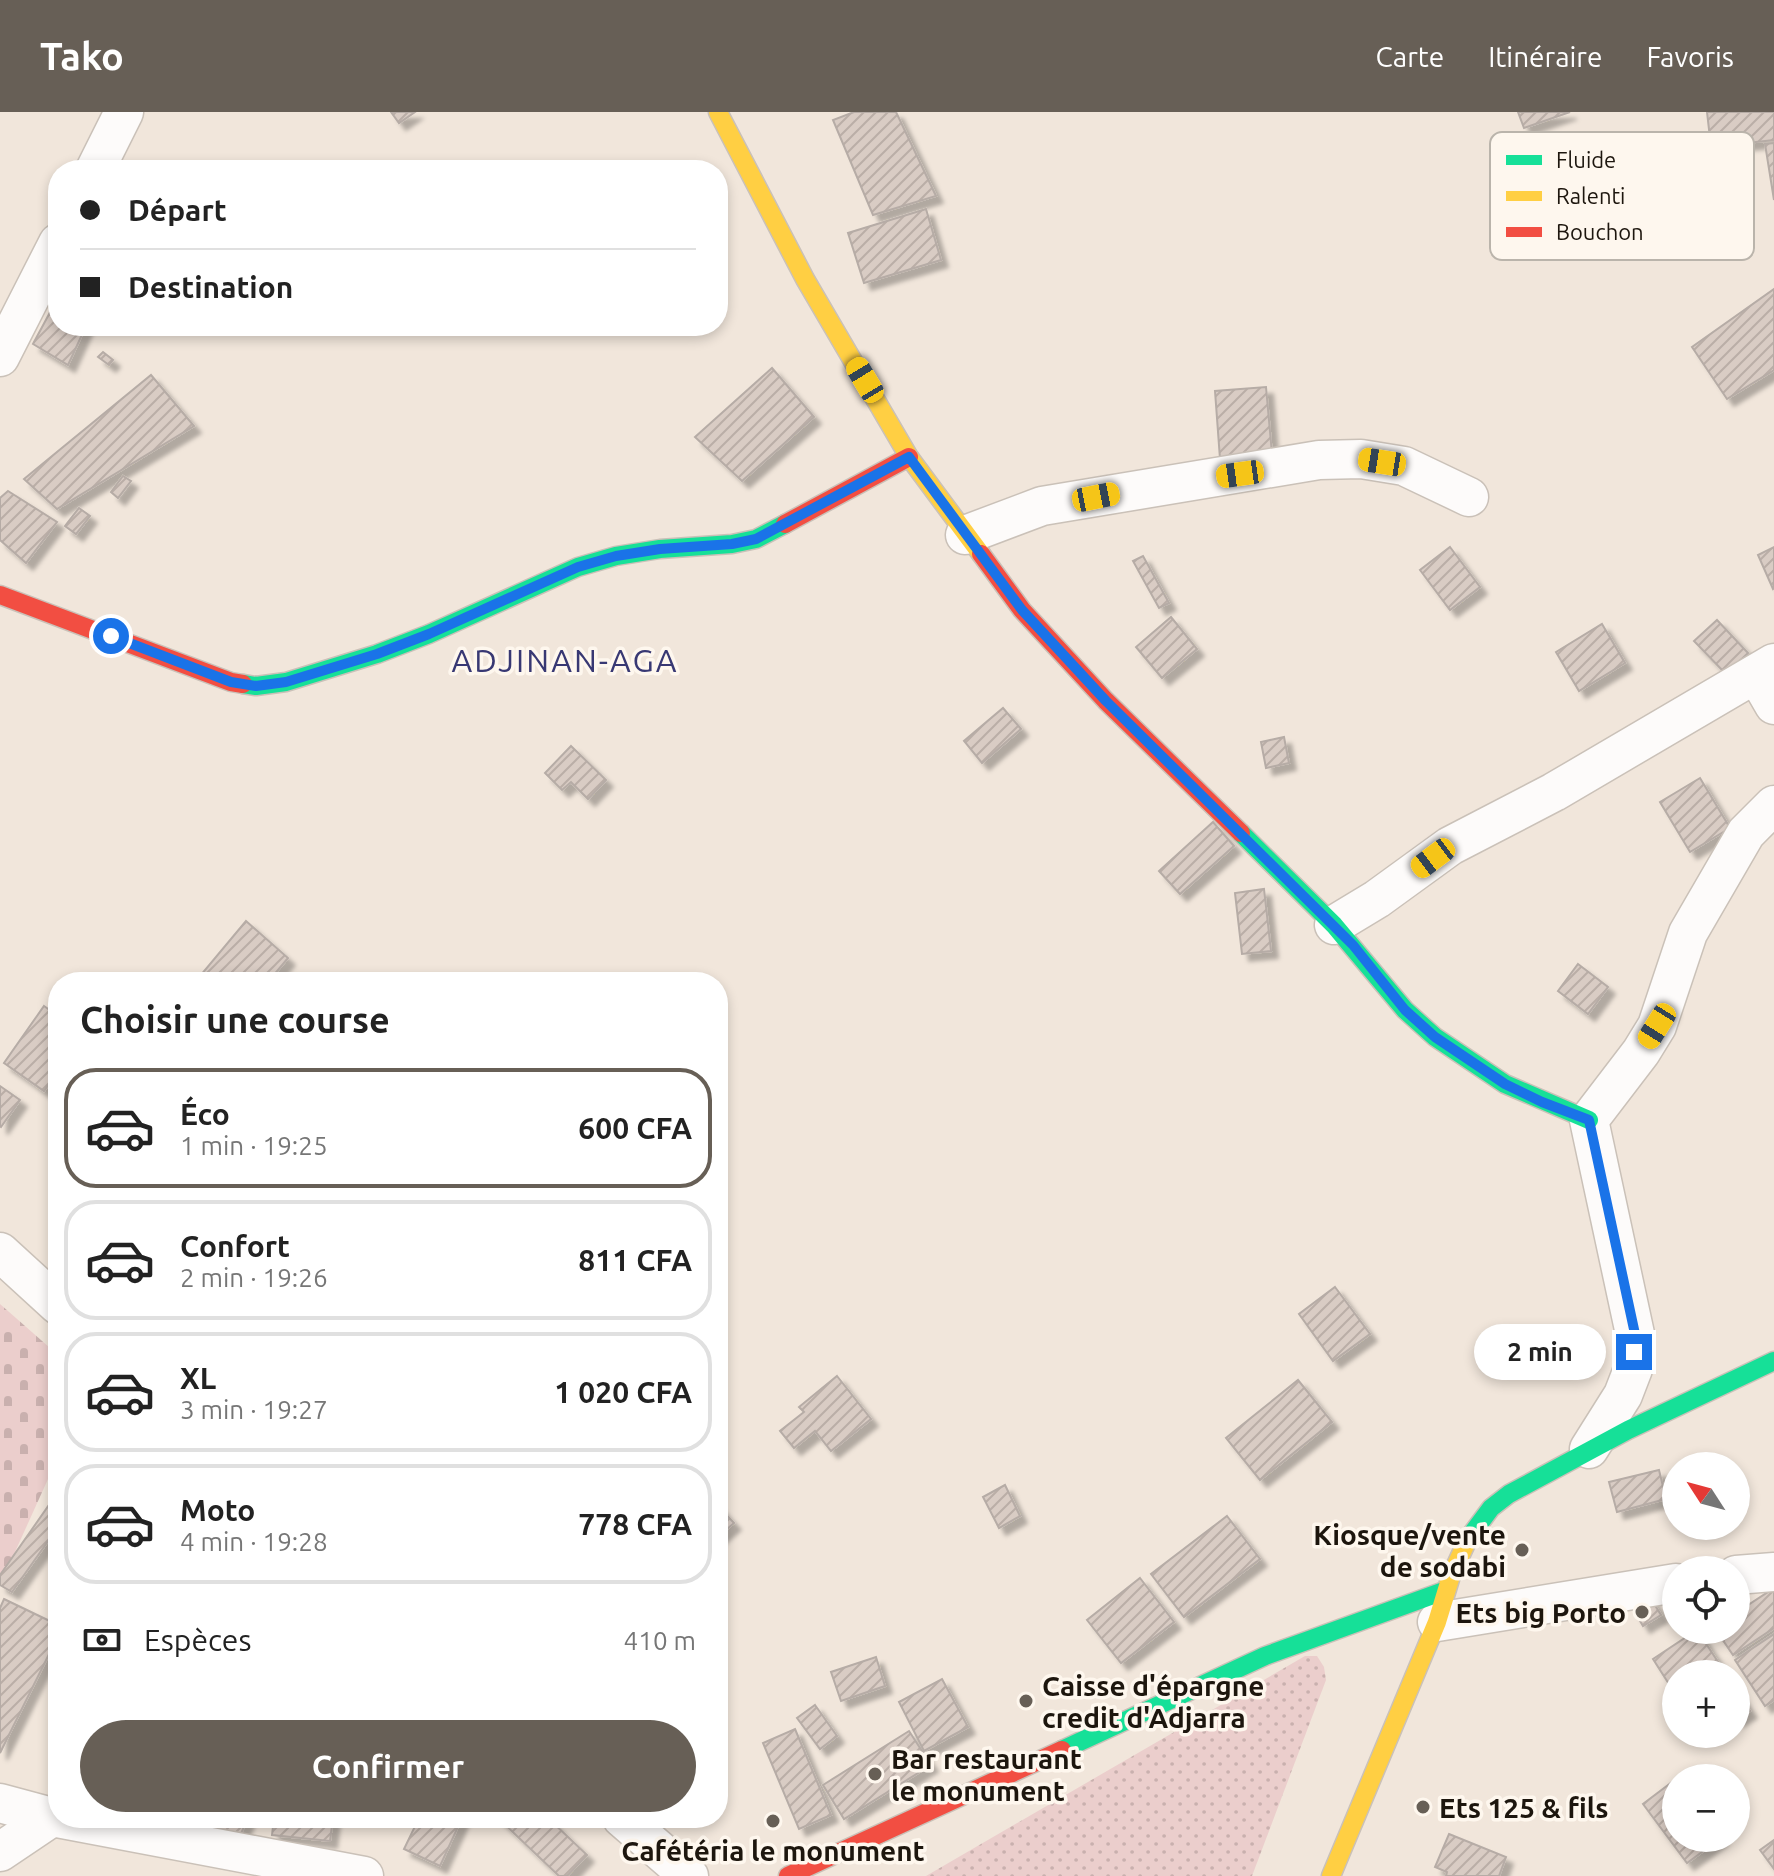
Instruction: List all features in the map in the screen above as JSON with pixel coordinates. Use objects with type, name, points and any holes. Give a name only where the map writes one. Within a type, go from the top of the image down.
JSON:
[{"type":"street","points":[[100,160],[124,112]]},
{"type":"street","points":[[718,112],[805,279],[909,457],[1022,610],[1106,701],[1334,925],[1405,1010],[1435,1037],[1505,1084],[1589,1120]]},
{"type":"street","points":[[0,357],[48,263]]},
{"type":"street","points":[[0,595],[231,682],[256,686],[286,682],[377,654],[429,634],[578,567],[616,556],[660,549],[732,544],[756,539],[909,457]]},
{"type":"street","points":[[965,535],[1042,506],[1319,460],[1361,459],[1404,466],[1469,497]]},
{"type":"street","points":[[1334,925],[1377,899],[1450,846],[1768,680]]},
{"type":"street","points":[[1589,1449],[1623,1395],[1633,1369],[1635,1334],[1589,1120],[1657,1026],[1688,933],[1746,833],[1774,805]]},
{"type":"street","points":[[0,1252],[48,1296]]},
{"type":"street","points":[[1331,1876],[1460,1553],[1476,1525],[1494,1504],[1589,1449],[1774,1361]]},
{"type":"street","points":[[1750,1574],[1774,1572]]},
{"type":"street","points":[[788,1876],[1265,1656],[1440,1607],[1662,1584]]},
{"type":"street","points":[[0,1803],[48,1816]]},
{"type":"street","points":[[0,1852],[48,1820]]},
{"type":"street","points":[[110,1828],[364,1876]]},
{"type":"street","points":[[634,1828],[689,1876]]},
{"type":"green space","points":[[0,1304],[48,1346],[48,1479],[0,1585]]},
{"type":"green space","points":[[1305,1656],[1317,1656],[1324,1667],[1326,1680],[1252,1876],[926,1876]]},
{"type":"building","points":[[391,112],[415,112],[399,123]]},
{"type":"building","points":[[854,112],[896,112],[936,196],[873,215],[833,120]]},
{"type":"building","points":[[1518,112],[1570,112],[1524,128]]},
{"type":"building","points":[[1707,112],[1774,112],[1774,140],[1754,142],[1754,132],[1709,132]]},
{"type":"building","points":[[1774,143],[1774,200],[1765,144]]},
{"type":"building","points":[[926,209],[941,260],[864,283],[848,233]]},
{"type":"building","points":[[1774,289],[1774,370],[1727,399],[1692,347]]},
{"type":"building","points":[[48,316],[48,336],[81,336],[68,365],[33,344]]},
{"type":"building","points":[[103,352],[113,360],[109,365],[98,357]]},
{"type":"building","points":[[772,368],[814,417],[742,481],[695,437]]},
{"type":"building","points":[[151,375],[194,426],[57,509],[24,479]]},
{"type":"building","points":[[1266,387],[1272,454],[1220,459],[1215,391]]},
{"type":"building","points":[[123,476],[131,481],[118,498],[111,492]]},
{"type":"building","points":[[8,491],[57,522],[26,563],[0,540],[0,498]]},
{"type":"building","points":[[79,508],[90,516],[76,534],[65,526]]},
{"type":"building","points":[[1450,547],[1480,587],[1450,610],[1420,570]]},
{"type":"building","points":[[1774,547],[1774,588],[1773,589],[1758,555]]},
{"type":"building","points":[[1143,556],[1169,603],[1159,608],[1133,561]]},
{"type":"building","points":[[1171,617],[1197,649],[1162,678],[1136,647]]},
{"type":"building","points":[[1717,620],[1748,653],[1726,674],[1694,641]]},
{"type":"building","points":[[1602,624],[1625,663],[1579,691],[1556,652]]},
{"type":"building","points":[[1003,708],[1021,729],[982,763],[964,741]]},
{"type":"building","points":[[1284,737],[1289,763],[1266,768],[1261,742]]},
{"type":"building","points":[[571,746],[606,780],[588,799],[571,782],[562,790],[545,773]]},
{"type":"building","points":[[1700,778],[1730,828],[1690,852],[1660,802]]},
{"type":"building","points":[[1213,822],[1234,846],[1180,894],[1159,871]]},
{"type":"building","points":[[1264,889],[1271,951],[1242,954],[1235,893]]},
{"type":"building","points":[[246,921],[288,958],[276,972],[203,972]]},
{"type":"building","points":[[1578,964],[1608,987],[1588,1014],[1558,991]]},
{"type":"building","points":[[44,1006],[48,1009],[48,1085],[44,1091],[4,1063]]},
{"type":"building","points":[[0,1086],[20,1100],[1,1127],[0,1126]]},
{"type":"building","points":[[1335,1287],[1370,1334],[1333,1361],[1299,1314]]},
{"type":"building","points":[[837,1376],[871,1419],[831,1451],[815,1431],[794,1448],[780,1431],[804,1412],[799,1407]]},
{"type":"building","points":[[1298,1380],[1332,1422],[1260,1480],[1226,1438]]},
{"type":"building","points":[[1659,1470],[1662,1500],[1617,1512],[1609,1482]]},
{"type":"building","points":[[1005,1485],[1020,1516],[999,1528],[983,1497]]},
{"type":"building","points":[[48,1506],[48,1541],[12,1592],[0,1585],[0,1575]]},
{"type":"building","points":[[1227,1516],[1260,1559],[1184,1617],[1151,1574]]},
{"type":"building","points":[[1140,1578],[1174,1622],[1121,1663],[1087,1620]]},
{"type":"building","points":[[1774,1588],[1774,1628],[1750,1644],[1750,1604]]},
{"type":"building","points":[[1649,1596],[1661,1615],[1643,1626],[1632,1607]]},
{"type":"building","points":[[4,1599],[48,1620],[48,1656],[0,1753],[0,1608]]},
{"type":"building","points":[[1774,1634],[1774,1700],[1765,1706],[1750,1683],[1750,1660],[1735,1660]]},
{"type":"building","points":[[1676,1644],[1706,1644],[1717,1660],[1662,1660],[1662,1673],[1653,1659]]},
{"type":"building","points":[[1726,1644],[1750,1644],[1733,1655]]},
{"type":"building","points":[[876,1657],[885,1686],[841,1701],[831,1672]]},
{"type":"building","points":[[942,1679],[968,1727],[924,1751],[899,1702]]},
{"type":"building","points":[[815,1705],[837,1736],[820,1749],[797,1718]]},
{"type":"building","points":[[795,1729],[831,1815],[799,1829],[763,1743]]},
{"type":"building","points":[[909,1731],[931,1765],[844,1819],[823,1785]]},
{"type":"building","points":[[1662,1790],[1662,1829],[1643,1804]]},
{"type":"building","points":[[217,1828],[244,1828],[239,1838]]},
{"type":"building","points":[[273,1828],[332,1828],[330,1841],[272,1835]]},
{"type":"building","points":[[414,1828],[457,1828],[440,1866],[404,1849]]},
{"type":"building","points":[[509,1828],[559,1828],[587,1855],[567,1876],[559,1876]]},
{"type":"building","points":[[1449,1834],[1506,1857],[1499,1876],[1446,1876],[1447,1872],[1435,1867]]},
{"type":"building","points":[[1774,1840],[1774,1869],[1760,1850]]},
{"type":"building","points":[[1679,1852],[1702,1852],[1687,1863]]},
{"type":"traffic: fast","points":[[243,684],[256,686],[286,682],[377,654],[578,567],[616,556],[660,549],[732,544],[756,539],[785,524]]},
{"type":"traffic: fast","points":[[1241,833],[1334,925],[1405,1010],[1435,1037],[1505,1084],[1589,1120]]},
{"type":"traffic: fast","points":[[1468,1539],[1491,1508],[1509,1494],[1628,1430],[1774,1361]]},
{"type":"traffic: fast","points":[[1062,1750],[1265,1656],[1444,1591]]},
{"type":"traffic: slow","points":[[718,112],[805,279],[909,457],[981,554]]},
{"type":"traffic: slow","points":[[1331,1876],[1437,1622],[1451,1576],[1468,1539]]},
{"type":"traffic: jam","points":[[785,524],[909,457]]},
{"type":"traffic: jam","points":[[981,554],[1022,610],[1106,701],[1241,833]]},
{"type":"traffic: jam","points":[[0,595],[243,684]]},
{"type":"traffic: jam","points":[[788,1876],[1062,1750]]},
{"type":"place","name":"Kiosque/vente de sodabi","points":[[1522,1550]]},
{"type":"place","name":"Ets big Porto","points":[[1642,1612]]},
{"type":"place","name":"Caisse d'épargne credit d'Adjarra","points":[[1026,1701]]},
{"type":"place","name":"Bar restaurant le monument","points":[[875,1774]]},
{"type":"place","name":"Ets 125 & fils","points":[[1423,1807]]},
{"type":"place","name":"Cafétéria le monument","points":[[773,1821]]},
{"type":"district","name":"ADJINAN-AGA","points":[[565,660]]},
{"type":"route","points":[[111,636],[231,682],[256,686],[286,682],[377,654],[429,634],[578,567],[616,556],[660,549],[732,544],[756,539],[909,457],[1022,610],[1106,701],[1334,925],[1405,1010],[1435,1037],[1505,1084],[1589,1120],[1635,1334],[1634,1352]]}]
